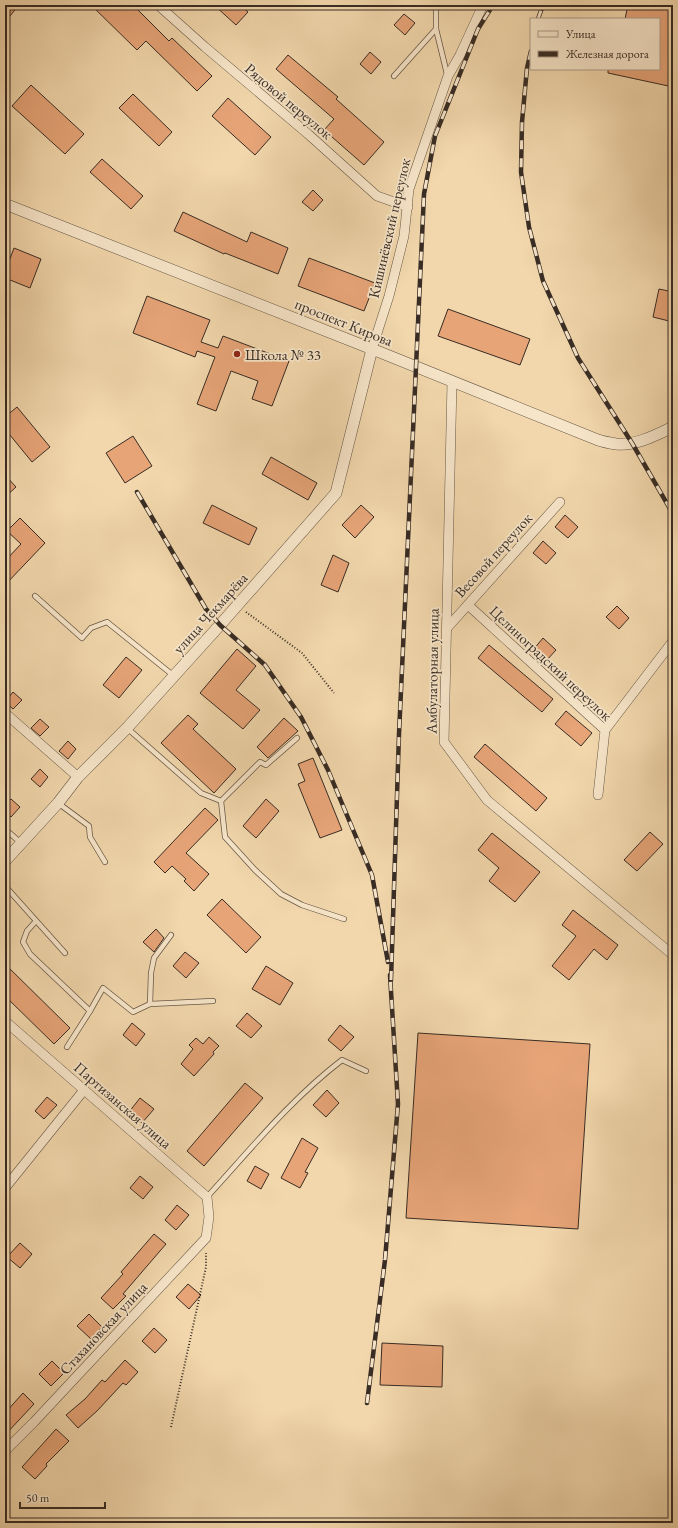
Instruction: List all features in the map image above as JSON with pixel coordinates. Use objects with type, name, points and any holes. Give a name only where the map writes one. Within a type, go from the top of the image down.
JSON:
[{"type":"street","name":"Рядовой переулок","points":[[158,5],[308,134],[377,196],[408,207]]},
{"type":"street","name":"Кишинёвский переулок","points":[[372,349],[389,296],[404,236],[409,189],[448,76],[460,55],[483,5]]},
{"type":"street","name":"проспект Кирова","points":[[5,204],[598,440],[617,444],[632,443],[650,438],[673,427]]},
{"type":"street","name":"улица Чекмарёва","points":[[5,861],[58,803],[78,777],[127,728],[238,605],[336,493],[372,349]]},
{"type":"street","name":"Амбулаторная улица","points":[[452,382],[444,742],[487,800],[673,955]]},
{"type":"street","name":"Весовой переулок","points":[[447,628],[560,502]]},
{"type":"street","name":"Целиноградский переулок","points":[[468,604],[605,730],[598,795]]},
{"type":"street","points":[[605,730],[673,641]]},
{"type":"street","points":[[5,714],[78,777]]},
{"type":"street","name":"Партизанская улица","points":[[5,1021],[207,1197]]},
{"type":"street","points":[[5,1188],[84,1090]]},
{"type":"street","points":[[206,1238],[209,1217],[207,1197]]},
{"type":"street","name":"Стахановская улица","points":[[5,1451],[206,1238]]},
{"type":"lane","points":[[436,5],[436,29],[448,76]]},
{"type":"lane","points":[[394,76],[436,29]]},
{"type":"lane","points":[[35,596],[82,638],[92,628],[107,622],[174,676]]},
{"type":"lane","points":[[127,728],[201,793],[221,801]]},
{"type":"lane","points":[[221,801],[260,762],[266,765],[297,738]]},
{"type":"lane","points":[[221,801],[225,837],[255,870],[281,894],[302,905],[344,919]]},
{"type":"lane","points":[[58,803],[89,826],[90,837],[105,862]]},
{"type":"lane","points":[[5,829],[21,843]]},
{"type":"lane","points":[[5,886],[65,953]]},
{"type":"lane","points":[[36,920],[28,931],[23,942],[30,954],[90,1011]]},
{"type":"lane","points":[[150,1004],[151,972],[154,958],[171,935]]},
{"type":"lane","points":[[67,1047],[103,988],[132,1012],[150,1004],[213,1001]]},
{"type":"lane","points":[[207,1197],[271,1126],[324,1073],[342,1060],[366,1071]]},
{"type":"path","points":[[238,605],[302,653],[334,693]]},
{"type":"path","points":[[171,1427],[206,1267],[206,1238]]},
{"type":"building","points":[[5,5],[19,5],[5,22]]},
{"type":"building","points":[[91,5],[133,5],[169,41],[172,38],[212,76],[197,91],[146,41],[137,50]]},
{"type":"building","points":[[214,5],[240,5],[248,12],[236,25]]},
{"type":"building","points":[[628,5],[673,5],[673,87],[608,73],[608,70],[660,70],[660,18],[625,18]]},
{"type":"building","points":[[404,14],[415,23],[405,35],[394,25]]},
{"type":"building","points":[[370,52],[381,62],[371,74],[360,64]]},
{"type":"building","points":[[288,55],[338,97],[336,99],[384,142],[364,165],[324,130],[334,119],[276,69]]},
{"type":"building","points":[[31,85],[84,134],[65,154],[12,106]]},
{"type":"building","points":[[133,94],[172,132],[159,146],[119,108]]},
{"type":"building","points":[[228,98],[271,137],[255,155],[212,116]]},
{"type":"building","points":[[102,159],[143,196],[131,209],[90,172]]},
{"type":"building","points":[[313,190],[323,200],[313,211],[302,202]]},
{"type":"building","points":[[183,212],[247,242],[251,232],[288,248],[278,274],[225,253],[224,254],[174,231]]},
{"type":"building","points":[[14,248],[41,259],[30,288],[5,278],[5,272]]},
{"type":"building","points":[[309,258],[375,283],[364,311],[298,286]]},
{"type":"building","points":[[659,289],[673,292],[673,322],[653,317]]},
{"type":"building","name":"Школа № 33","points":[[147,296],[210,320],[201,342],[218,348],[223,336],[289,361],[272,406],[252,399],[258,381],[231,371],[216,411],[197,404],[215,357],[197,351],[195,357],[133,333]]},
{"type":"building","points":[[448,309],[530,339],[520,365],[438,336]]},
{"type":"building","points":[[17,407],[50,447],[32,462],[5,429],[5,417]]},
{"type":"building","points":[[133,436],[152,466],[125,483],[106,453]]},
{"type":"building","points":[[271,457],[317,483],[308,500],[262,474]]},
{"type":"building","points":[[5,475],[16,487],[5,497]]},
{"type":"building","points":[[212,505],[257,528],[249,545],[203,523]]},
{"type":"building","points":[[361,505],[374,517],[355,538],[342,525]]},
{"type":"building","points":[[565,515],[578,527],[568,538],[555,527]]},
{"type":"building","points":[[20,518],[45,543],[5,585],[5,561],[21,544],[7,531]]},
{"type":"building","points":[[543,541],[556,553],[546,564],[533,553]]},
{"type":"building","points":[[333,555],[349,563],[338,592],[321,585]]},
{"type":"building","points":[[617,606],[629,618],[619,629],[606,617]]},
{"type":"building","points":[[543,638],[556,650],[546,661],[533,650]]},
{"type":"building","points":[[489,645],[553,699],[542,712],[478,658]]},
{"type":"building","points":[[237,649],[256,666],[236,690],[260,710],[243,729],[200,693]]},
{"type":"building","points":[[126,657],[142,670],[119,698],[103,685]]},
{"type":"building","points":[[13,692],[22,700],[13,709],[5,702]]},
{"type":"building","points":[[566,711],[592,733],[581,746],[555,724]]},
{"type":"building","points":[[188,715],[198,724],[193,729],[236,769],[214,793],[161,743]]},
{"type":"building","points":[[284,718],[298,731],[268,758],[257,747]]},
{"type":"building","points":[[40,719],[49,727],[40,736],[31,728]]},
{"type":"building","points":[[68,741],[76,749],[68,759],[59,751]]},
{"type":"building","points":[[485,744],[547,798],[536,811],[474,757]]},
{"type":"building","points":[[313,758],[342,830],[320,838],[298,784],[305,781],[298,764]]},
{"type":"building","points":[[40,769],[48,777],[40,787],[31,779]]},
{"type":"building","points":[[11,799],[20,807],[11,817],[5,811],[5,805]]},
{"type":"building","points":[[266,799],[279,811],[256,838],[243,826]]},
{"type":"building","points":[[205,808],[218,820],[186,853],[209,874],[194,891],[184,881],[186,879],[172,866],[165,873],[154,862]]},
{"type":"building","points":[[650,832],[663,844],[637,871],[624,860]]},
{"type":"building","points":[[492,833],[540,872],[515,902],[489,881],[499,868],[478,850]]},
{"type":"building","points":[[222,899],[261,937],[246,953],[207,915]]},
{"type":"building","points":[[573,910],[618,945],[607,960],[594,949],[569,980],[552,966],[576,936],[562,925]]},
{"type":"building","points":[[156,929],[164,938],[154,952],[143,942]]},
{"type":"building","points":[[185,952],[199,963],[186,978],[173,966]]},
{"type":"building","points":[[5,964],[70,1028],[54,1044],[5,996]]},
{"type":"building","points":[[266,966],[293,983],[280,1005],[252,989]]},
{"type":"building","points":[[247,1013],[262,1026],[251,1038],[236,1026]]},
{"type":"building","points":[[132,1023],[145,1034],[136,1046],[123,1035]]},
{"type":"building","points":[[340,1025],[354,1037],[341,1051],[328,1040]]},
{"type":"building","points":[[418,1033],[590,1044],[578,1229],[406,1218]]},
{"type":"building","points":[[209,1037],[219,1046],[213,1052],[214,1054],[194,1076],[181,1064],[193,1049],[189,1045],[196,1038],[203,1044]]},
{"type":"building","points":[[245,1083],[263,1098],[204,1166],[187,1151]]},
{"type":"building","points":[[327,1090],[339,1103],[326,1117],[313,1105]]},
{"type":"building","points":[[47,1097],[57,1105],[44,1119],[35,1111]]},
{"type":"building","points":[[140,1098],[154,1109],[142,1123],[129,1112]]},
{"type":"building","points":[[302,1138],[318,1148],[305,1172],[308,1173],[300,1188],[281,1178]]},
{"type":"building","points":[[255,1166],[269,1174],[261,1189],[247,1181]]},
{"type":"building","points":[[140,1176],[153,1187],[143,1199],[130,1188]]},
{"type":"building","points":[[177,1205],[189,1215],[176,1230],[165,1220]]},
{"type":"building","points":[[154,1234],[166,1244],[123,1294],[126,1296],[113,1309],[101,1298],[123,1274],[121,1272]]},
{"type":"building","points":[[20,1243],[32,1254],[20,1268],[7,1257]]},
{"type":"building","points":[[188,1284],[201,1295],[189,1309],[176,1297]]},
{"type":"building","points":[[89,1314],[102,1327],[91,1339],[77,1326]]},
{"type":"building","points":[[154,1328],[167,1340],[155,1353],[142,1341]]},
{"type":"building","points":[[382,1343],[443,1346],[442,1387],[380,1385]]},
{"type":"building","points":[[125,1360],[138,1372],[126,1385],[123,1383],[97,1411],[78,1428],[66,1415],[85,1399],[102,1380],[105,1382]]},
{"type":"building","points":[[52,1361],[64,1373],[51,1386],[39,1374]]},
{"type":"building","points":[[23,1393],[34,1404],[5,1435],[5,1413]]},
{"type":"building","points":[[56,1429],[69,1441],[46,1464],[47,1466],[35,1479],[22,1467]]},
{"type":"railway","points":[[391,980],[399,734],[424,194],[435,136],[478,29],[493,5]]},
{"type":"railway","points":[[538,18],[543,5]]},
{"type":"railway","points":[[530,55],[527,68],[522,122],[521,172],[529,227],[543,281],[578,358],[632,443],[673,514]]},
{"type":"railway","points":[[137,492],[206,609],[220,625],[265,665],[301,717],[328,770],[372,875],[388,962]]},
{"type":"railway","points":[[367,1403],[385,1260],[398,1104],[390,975]]},
{"type":"place","name":"Школа № 33","points":[[237,354]]}]
